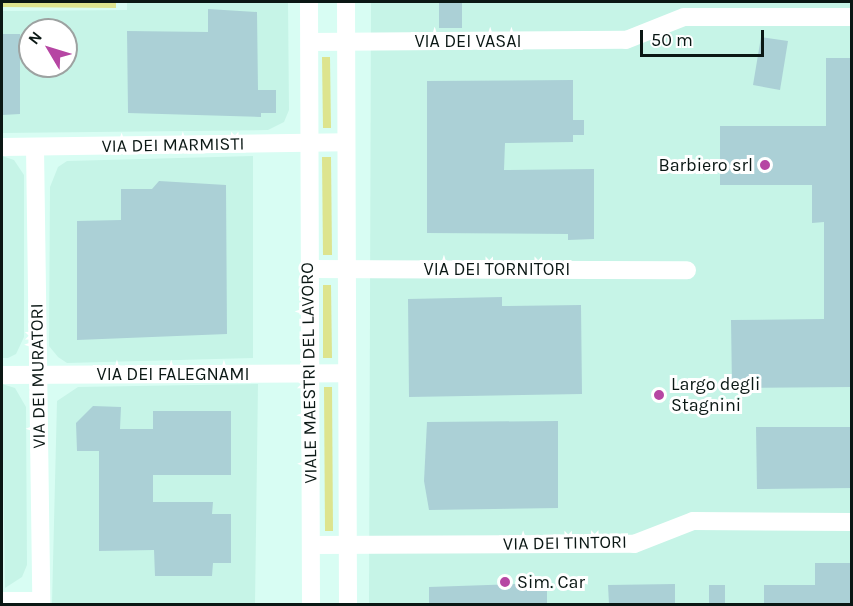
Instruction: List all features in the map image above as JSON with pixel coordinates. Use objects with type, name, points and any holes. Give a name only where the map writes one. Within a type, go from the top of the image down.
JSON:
[{"type":"street","name":"VIALE MAESTRI DEL LAVORO","points":[[309,2],[308,269],[311,604]]},
{"type":"street","name":"VIALE MAESTRI DEL LAVORO","points":[[346,2],[345,373],[348,604]]},
{"type":"street","name":"VIA DEI VASAI","points":[[310,42],[626,40],[684,17],[852,17]]},
{"type":"street","name":"VIA DEI MARMISTI","points":[[2,147],[345,142]]},
{"type":"street","name":"VIA DEI MURATORI","points":[[35,147],[40,603]]},
{"type":"street","name":"VIA DEI TORNITORI","points":[[308,269],[687,270]]},
{"type":"street","name":"VIA DEI FALEGNAMI","points":[[2,375],[345,373]]},
{"type":"street","name":"VIA DEI TINTORI","points":[[311,545],[634,544],[693,521],[852,522]]},
{"type":"street","points":[[2,601],[40,603]]},
{"type":"shaded area","points":[[127,2],[288,2],[289,110],[284,122],[268,130],[2,133],[2,11],[127,10]]},
{"type":"shaded area","points":[[371,2],[851,2],[851,604],[369,604]]},
{"type":"shaded area","points":[[2,156],[14,160],[24,175],[24,337],[16,354],[8,358],[2,358]]},
{"type":"shaded area","points":[[253,156],[253,358],[67,363],[58,357],[49,346],[50,187],[58,167],[67,161]]},
{"type":"shaded area","points":[[2,384],[15,388],[26,407],[27,565],[22,577],[5,588]]},
{"type":"shaded area","points":[[258,384],[255,604],[52,604],[57,401],[78,387]]},
{"type":"green space","points":[[2,2],[116,2],[116,8],[2,7]]},
{"type":"green space","points":[[322,57],[330,57],[331,128],[323,128]]},
{"type":"green space","points":[[322,157],[331,157],[332,255],[323,255]]},
{"type":"green space","points":[[323,285],[331,285],[332,358],[323,358]]},
{"type":"green space","points":[[324,387],[332,387],[333,531],[325,531]]},
{"type":"building","points":[[439,2],[462,2],[462,28],[439,28]]},
{"type":"building","points":[[208,9],[257,12],[258,90],[276,90],[276,113],[261,113],[261,117],[128,113],[127,31],[208,32]]},
{"type":"building","points":[[2,34],[18,34],[20,114],[2,115]]},
{"type":"building","points":[[761,37],[788,41],[780,90],[753,85]]},
{"type":"building","points":[[826,58],[852,58],[852,387],[732,388],[731,320],[824,319],[824,222],[812,223],[812,185],[720,185],[720,126],[826,126]]},
{"type":"building","points":[[573,80],[573,120],[584,120],[584,135],[573,135],[573,142],[505,143],[504,170],[594,169],[594,239],[568,240],[568,234],[427,233],[427,81]]},
{"type":"building","points":[[159,181],[226,185],[227,334],[77,340],[77,221],[121,220],[121,189],[152,189]]},
{"type":"building","points":[[502,297],[502,306],[581,305],[582,394],[409,397],[408,299]]},
{"type":"building","points":[[93,406],[121,407],[120,429],[153,429],[153,411],[231,411],[231,475],[153,475],[153,502],[213,502],[212,514],[231,514],[231,563],[213,563],[212,576],[155,576],[154,550],[99,551],[99,451],[77,451],[76,423]]},
{"type":"building","points":[[558,421],[558,508],[429,510],[424,481],[427,422]]},
{"type":"building","points":[[756,427],[852,427],[852,488],[757,489]]},
{"type":"building","points":[[815,563],[852,563],[852,604],[764,604],[764,585],[815,585]]},
{"type":"building","points":[[547,583],[547,604],[429,604],[429,587]]},
{"type":"building","points":[[675,584],[675,604],[609,604],[608,585]]},
{"type":"building","points":[[709,585],[725,585],[725,604],[709,604]]},
{"type":"place","name":"Barbiero srl","points":[[765,165]]},
{"type":"place","name":"Largo degli Stagnini","points":[[659,395]]},
{"type":"place","name":"Sim. Car","points":[[505,582]]}]
